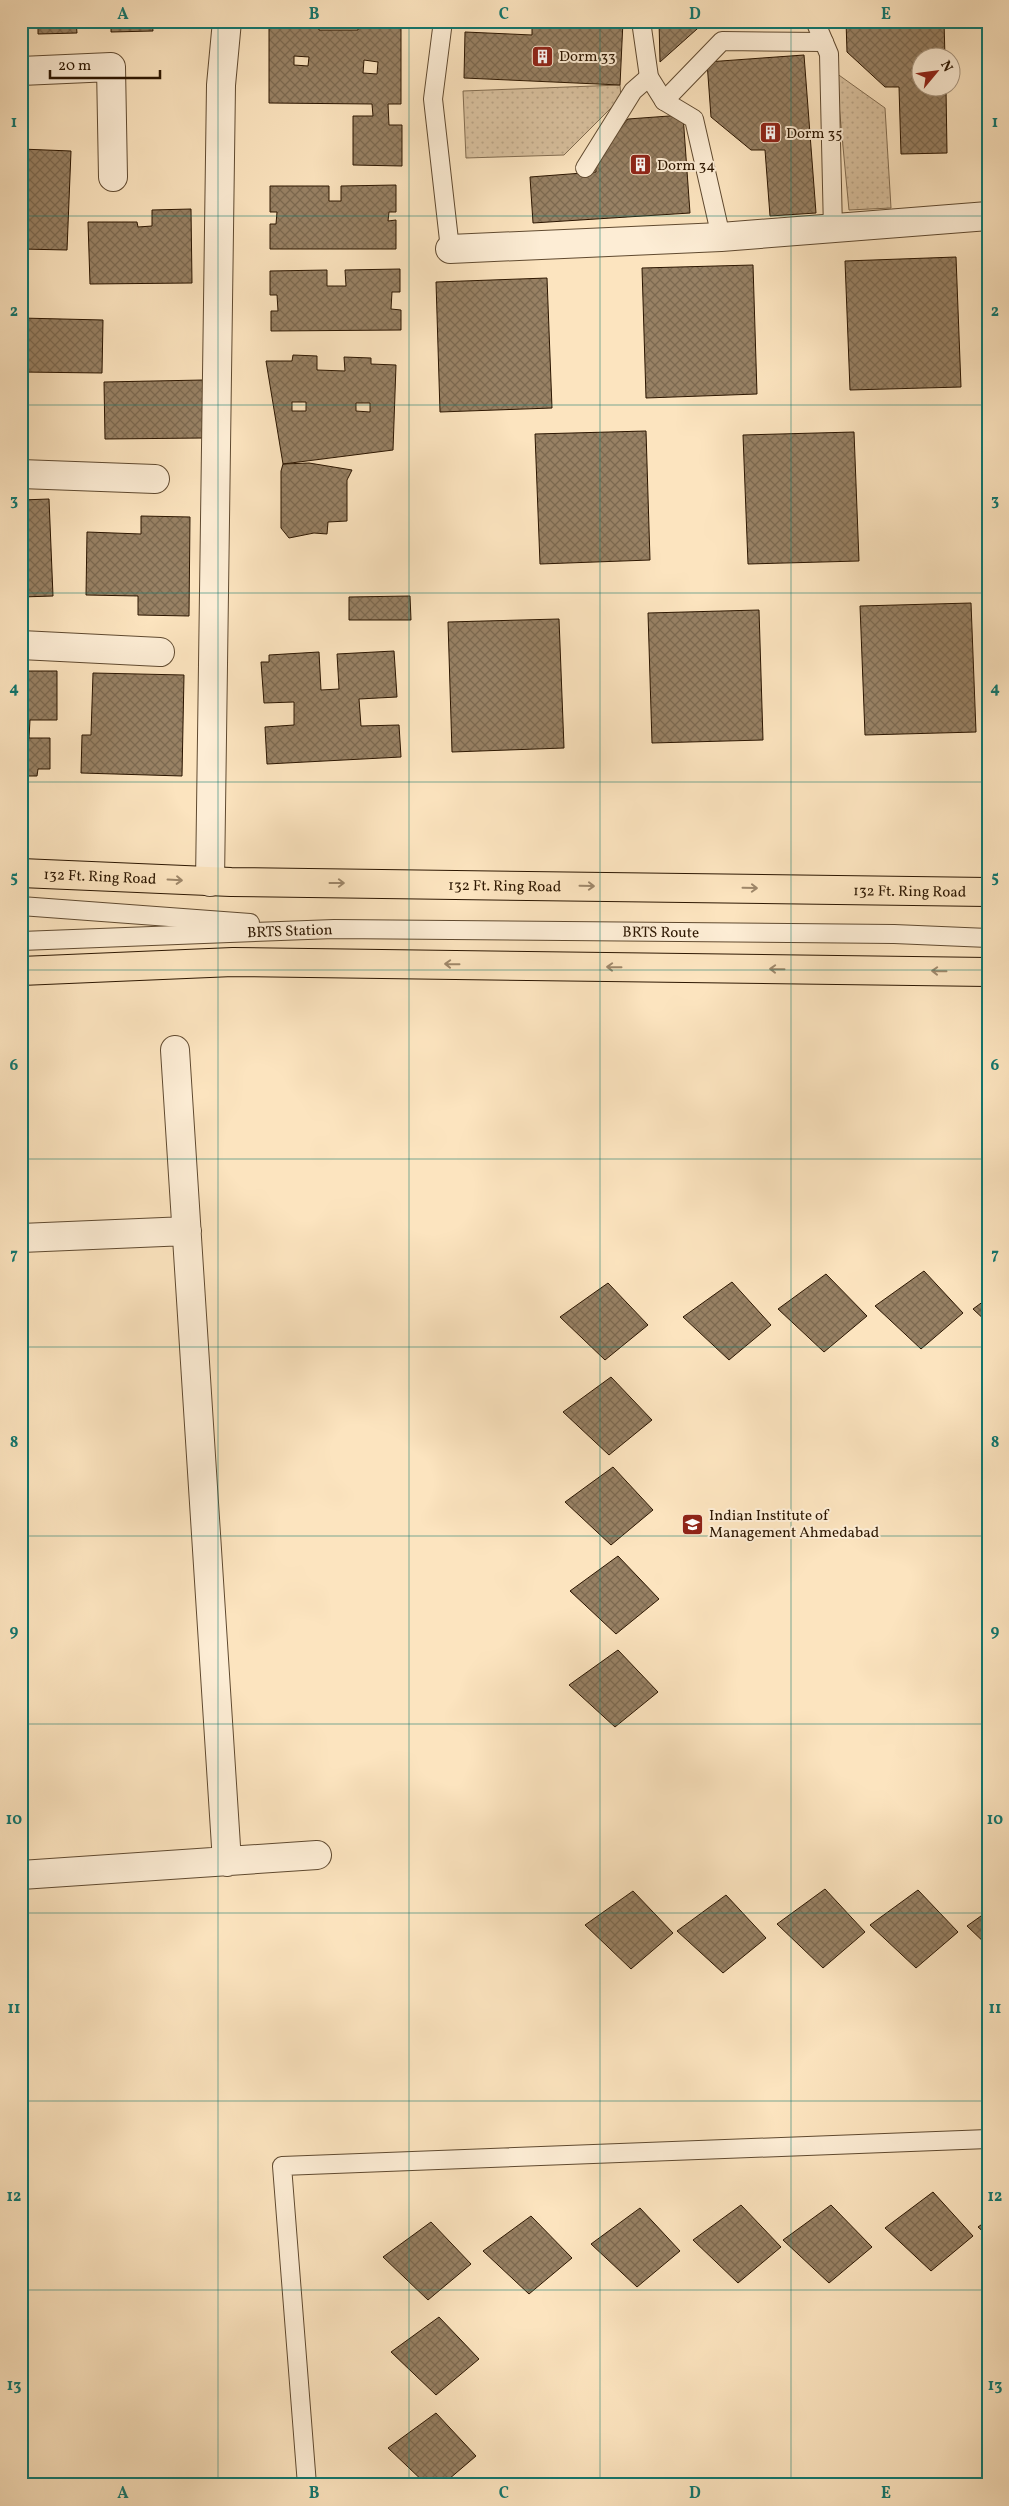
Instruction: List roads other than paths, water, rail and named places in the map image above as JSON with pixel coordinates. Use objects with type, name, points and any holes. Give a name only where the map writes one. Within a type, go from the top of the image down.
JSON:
[{"type":"main road","name":"132 Ft. Ring Road","points":[[21,873],[210,882],[988,892]]},
{"type":"main road","points":[[21,971],[232,962],[988,972]]},
{"type":"street","points":[[210,882],[221,85],[226,21]]},
{"type":"street","points":[[21,70],[111,67],[112,177]]},
{"type":"street","points":[[450,249],[721,237],[833,230],[988,216]]},
{"type":"street","points":[[21,474],[155,480]]},
{"type":"street","points":[[21,645],[160,652]]},
{"type":"street","points":[[176,1050],[227,1862]]},
{"type":"street","points":[[21,1238],[187,1231]]},
{"type":"street","points":[[21,1875],[317,1856]]},
{"type":"lane","points":[[443,21],[433,99],[450,249]]},
{"type":"lane","points":[[641,21],[650,77],[664,101],[694,118],[721,237]]},
{"type":"lane","points":[[815,21],[829,54],[833,230]]},
{"type":"lane","points":[[664,101],[722,41],[824,42]]},
{"type":"lane","points":[[585,168],[633,91],[650,77]]},
{"type":"lane","name":"BRTS Station","points":[[21,906],[334,929]]},
{"type":"lane","name":"BRTS Station","points":[[21,941],[334,929]]},
{"type":"lane","name":"BRTS Route","points":[[334,929],[894,934],[988,938]]},
{"type":"lane","points":[[307,2485],[282,2166],[988,2139]]},
{"type":"place","name":"Dorm 33","points":[[543,56]]},
{"type":"place","name":"Dorm 35","points":[[770,133]]},
{"type":"place","name":"Dorm 34","points":[[641,165]]},
{"type":"place","name":"Indian Institute of Management Ahmedabad","points":[[693,1524]]}]
